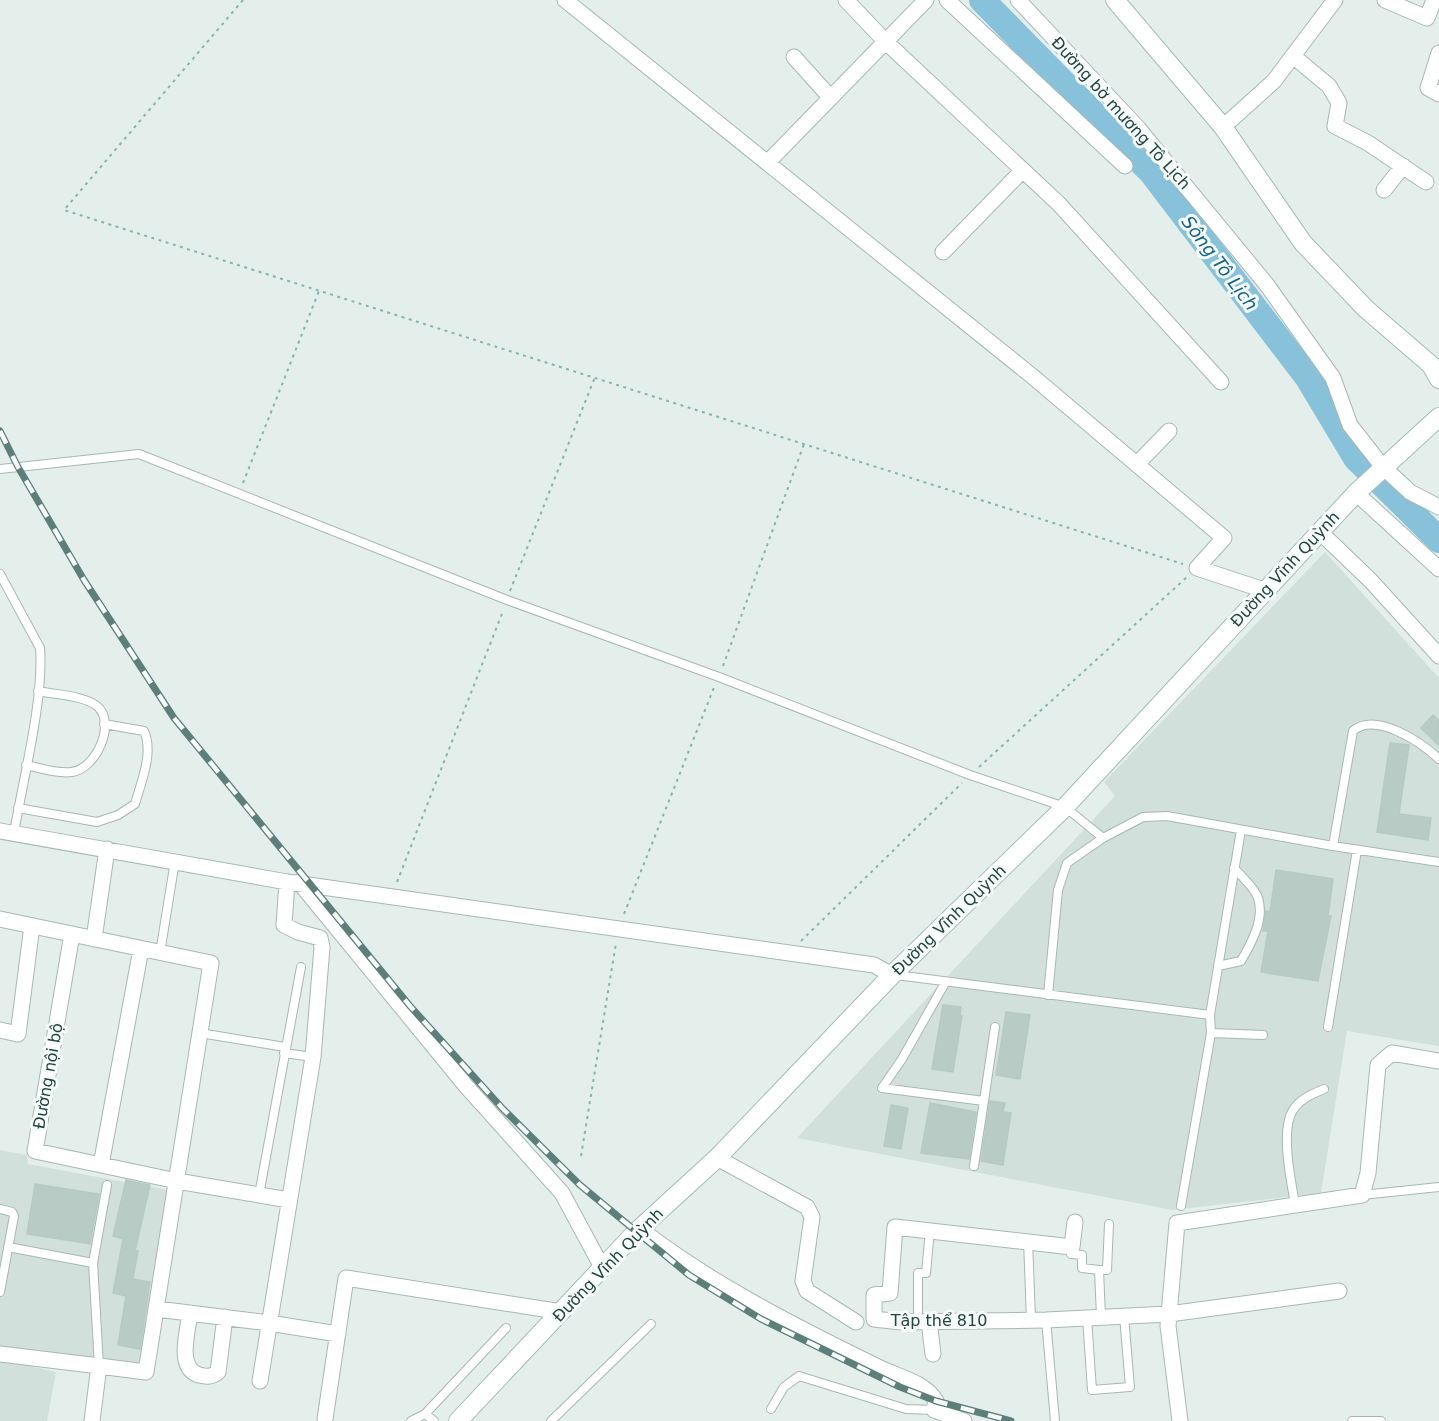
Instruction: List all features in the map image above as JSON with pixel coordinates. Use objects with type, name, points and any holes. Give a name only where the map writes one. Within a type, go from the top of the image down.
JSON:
[{"type":"street","points":[[565,0],[769,161],[1224,538],[1197,568],[1264,590]]},
{"type":"street","points":[[846,0],[886,42],[1059,204],[1221,381]]},
{"type":"street","points":[[769,161],[926,0]]},
{"type":"street","points":[[946,0],[1125,166]]},
{"type":"street","name":"Đường bờ mương Tô Lịch","points":[[1018,0],[1138,129],[1267,285],[1333,378],[1350,425],[1380,469],[1410,492],[1439,507]]},
{"type":"street","points":[[1223,127],[1274,81],[1335,0]]},
{"type":"street","points":[[1384,0],[1427,18],[1434,0]]},
{"type":"street","points":[[1120,2],[1223,127],[1303,243],[1366,309],[1436,367]]},
{"type":"street","points":[[1439,53],[1428,88],[1439,94]]},
{"type":"street","points":[[1293,56],[1329,86],[1339,104],[1335,126],[1368,142],[1426,182]]},
{"type":"street","points":[[794,57],[830,97]]},
{"type":"street","points":[[1384,190],[1403,166]]},
{"type":"street","points":[[943,252],[1022,171]]},
{"type":"street","name":"Đường Vĩnh Quỳnh","points":[[458,1421],[640,1229],[717,1158],[892,975],[1065,807],[1358,491],[1439,417]]},
{"type":"street","points":[[1137,464],[1169,431]]},
{"type":"street","points":[[1358,491],[1439,569]]},
{"type":"street","points":[[1320,532],[1371,581],[1439,656]]},
{"type":"street","points":[[7,832],[293,882],[874,965],[892,975]]},
{"type":"street","points":[[94,939],[107,849]]},
{"type":"street","points":[[260,1381],[313,1057],[322,942],[320,938],[298,932],[284,925],[293,882]]},
{"type":"street","points":[[293,882],[466,1086],[562,1193],[603,1269]]},
{"type":"street","points":[[0,919],[211,963],[146,1372],[0,1354]]},
{"type":"street","points":[[0,1030],[18,1034],[32,926]]},
{"type":"street","name":"Đường nội bộ","points":[[72,934],[35,1151],[177,1181],[289,1200]]},
{"type":"street","points":[[101,1165],[141,949]]},
{"type":"street","points":[[1180,1421],[1169,1314],[1177,1223],[1362,1195],[1368,1173],[1378,1065],[1392,1053],[1439,1061]]},
{"type":"street","points":[[717,1158],[807,1207],[812,1217],[803,1281],[807,1291],[856,1322]]},
{"type":"street","points":[[1072,1247],[1075,1222]]},
{"type":"street","name":"Tập thể 810","points":[[1072,1247],[1028,1240],[895,1227],[890,1293],[874,1295],[874,1319],[1046,1320],[1169,1314],[1339,1291]]},
{"type":"street","points":[[640,1229],[668,1250],[750,1301],[880,1368],[930,1389],[936,1401],[934,1410],[964,1421]]},
{"type":"street","points":[[325,1419],[346,1278],[562,1312]]},
{"type":"street","points":[[157,1309],[338,1334]]},
{"type":"street","points":[[189,1313],[186,1363],[193,1372],[205,1376],[218,1372],[225,1317]]},
{"type":"street","points":[[923,1321],[933,1354]]},
{"type":"street","points":[[92,1421],[99,1366]]},
{"type":"lane","points":[[0,470],[139,454],[507,600],[719,677],[970,775],[1065,807],[1103,838]]},
{"type":"lane","points":[[0,574],[40,648],[38,691],[26,765],[18,808],[7,832]]},
{"type":"lane","points":[[26,765],[70,773],[79,770],[93,761],[99,753],[104,724],[102,713],[86,701],[38,691]]},
{"type":"lane","points":[[18,808],[97,822],[118,815],[135,804],[147,753],[147,737],[144,731],[104,724]]},
{"type":"lane","points":[[1333,846],[1353,731],[1357,728],[1376,726],[1392,728],[1412,738],[1439,759]]},
{"type":"lane","points":[[1048,995],[1058,890],[1067,863],[1103,838],[1143,817],[1167,816],[1333,846],[1439,862]]},
{"type":"lane","points":[[1181,1206],[1211,1033],[1210,1015],[1241,830]]},
{"type":"lane","points":[[1328,1027],[1357,850]]},
{"type":"lane","points":[[160,952],[175,861]]},
{"type":"lane","points":[[1218,966],[1241,961],[1253,941],[1258,920],[1258,897],[1234,868]]},
{"type":"lane","points":[[260,1195],[301,967]]},
{"type":"lane","points":[[892,975],[1210,1015]]},
{"type":"lane","points":[[945,983],[902,1059],[882,1088],[984,1101]]},
{"type":"lane","points":[[974,1166],[995,1027]]},
{"type":"lane","points":[[200,1033],[313,1057]]},
{"type":"lane","points":[[1211,1033],[1263,1035]]},
{"type":"lane","points":[[1295,1204],[1289,1164],[1288,1118],[1298,1103],[1324,1089]]},
{"type":"lane","points":[[99,1366],[93,1263],[107,1185]]},
{"type":"lane","points":[[1362,1195],[1439,1187]]},
{"type":"lane","points":[[0,1209],[12,1212],[14,1216],[0,1292]]},
{"type":"lane","points":[[1072,1247],[1071,1254],[1082,1255],[1083,1268],[1107,1270],[1109,1224]]},
{"type":"lane","points":[[923,1321],[918,1273],[926,1274],[930,1230]]},
{"type":"lane","points":[[1028,1240],[1030,1320]]},
{"type":"lane","points":[[8,1247],[93,1263]]},
{"type":"lane","points":[[1099,1270],[1094,1318],[1092,1390],[1130,1387],[1124,1316]]},
{"type":"lane","points":[[1046,1320],[1054,1421]]},
{"type":"lane","points":[[551,1421],[651,1324]]},
{"type":"lane","points":[[411,1421],[425,1414],[506,1328]]},
{"type":"lane","points":[[771,1409],[784,1387],[799,1376],[906,1409],[934,1410]]},
{"type":"lane","points":[[425,1414],[434,1421]]},
{"type":"lane","points":[[1352,1421],[1382,1421]]},
{"type":"path","points":[[243,0],[64,210],[1197,568]]},
{"type":"path","points":[[238,493],[319,291]]},
{"type":"path","points":[[392,896],[595,377]]},
{"type":"path","points":[[789,953],[970,775],[1197,568]]},
{"type":"path","points":[[581,1156],[619,928]]},
{"type":"shaded area","points":[[1325,552],[1439,678],[1439,1046],[1347,1031],[1321,1193],[1173,1210],[797,1138],[1115,796],[1104,782]]},
{"type":"shaded area","points":[[0,1150],[27,1155],[28,1164],[168,1190],[142,1367],[33,1351],[30,1366],[56,1372],[47,1421],[0,1421]]},
{"type":"building","points":[[1433,715],[1439,721],[1439,746],[1421,728]]},
{"type":"building","points":[[1390,743],[1409,745],[1399,814],[1431,818],[1428,840],[1377,832]]},
{"type":"building","points":[[1276,870],[1333,879],[1328,916],[1331,916],[1318,981],[1261,972],[1268,931],[1263,931],[1266,911],[1270,912]]},
{"type":"building","points":[[943,1005],[961,1007],[960,1016],[962,1016],[953,1072],[932,1069]]},
{"type":"building","points":[[1006,1012],[1030,1015],[1020,1079],[996,1075]]},
{"type":"building","points":[[990,1101],[1005,1103],[1003,1112],[1011,1113],[1003,1165],[981,1161]]},
{"type":"building","points":[[930,1103],[976,1112],[969,1159],[921,1153]]},
{"type":"building","points":[[891,1105],[908,1108],[901,1149],[884,1146]]},
{"type":"building","points":[[126,1180],[150,1185],[135,1251],[138,1251],[133,1279],[150,1282],[140,1349],[118,1345],[126,1296],[113,1293],[123,1239],[113,1236]]},
{"type":"building","points":[[35,1184],[99,1194],[90,1244],[27,1234]]},
{"type":"waterway","name":"Sông Tô Lịch","points":[[982,0],[1152,173],[1308,378],[1356,458],[1439,540]]},
{"type":"railway","points":[[0,431],[18,467],[84,580],[174,718],[410,1006],[503,1109],[580,1185],[689,1275],[761,1319],[900,1387],[936,1401],[1011,1421]]}]
